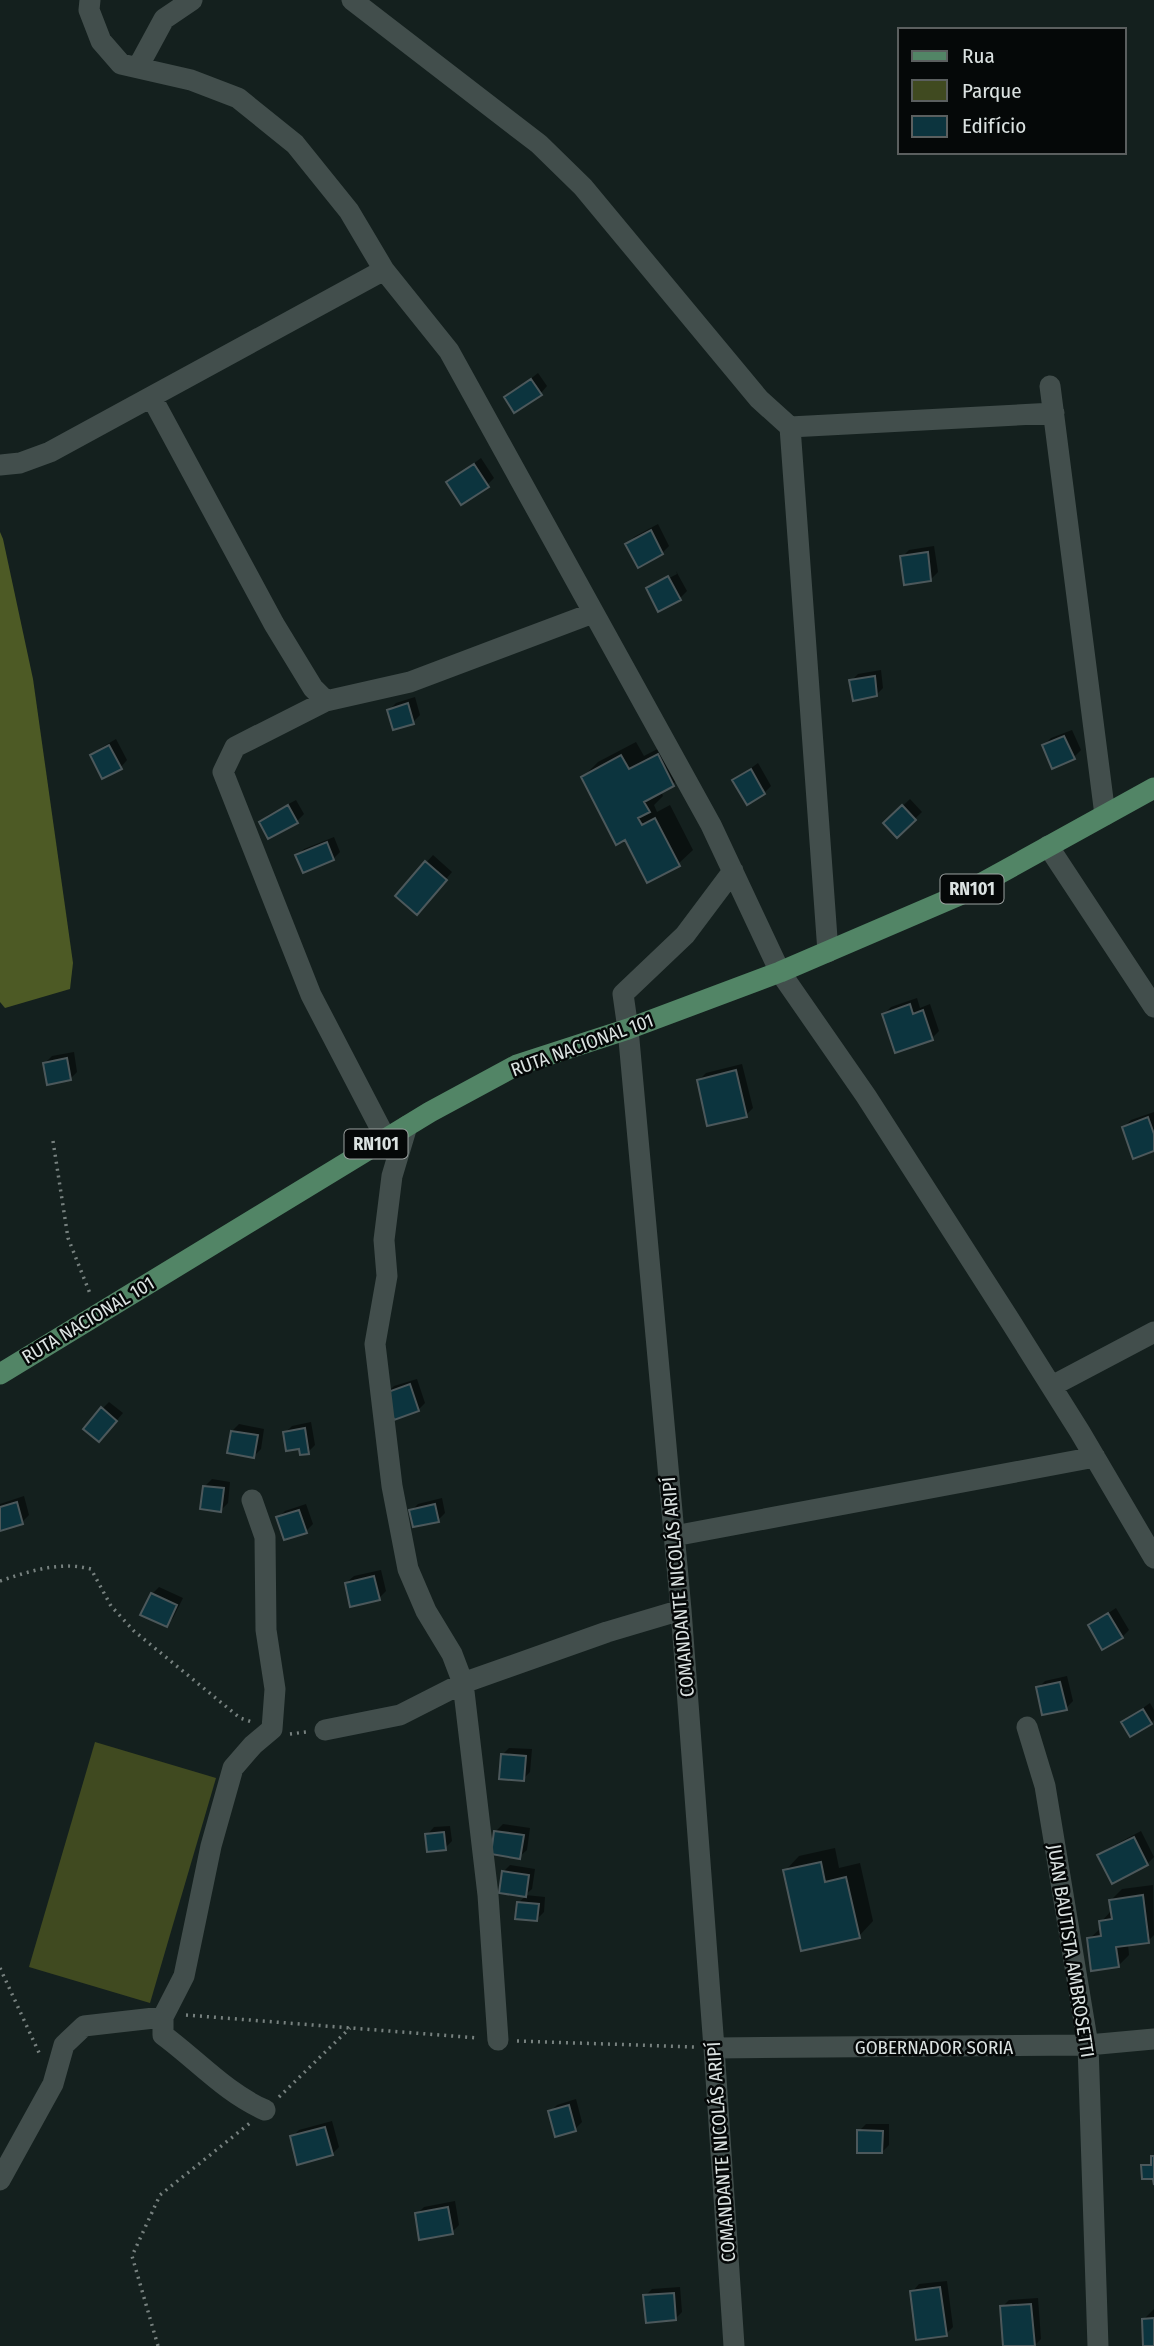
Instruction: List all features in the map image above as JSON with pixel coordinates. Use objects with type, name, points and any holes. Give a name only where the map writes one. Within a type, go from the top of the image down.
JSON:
[{"type":"main road","name":"RUTA NACIONAL 101","points":[[0,1374],[407,1126],[517,1065],[628,1029],[780,972],[964,893],[1154,788]]},
{"type":"street","points":[[90,0],[89,10],[101,41],[121,64],[191,80],[238,98],[295,145],[349,211],[384,270],[449,351],[711,825],[780,972],[866,1096],[1052,1387],[1154,1558]]},
{"type":"street","points":[[138,68],[164,19],[192,0]]},
{"type":"street","points":[[352,0],[539,144],[574,178],[759,399],[790,427],[828,952]]},
{"type":"street","points":[[0,466],[20,463],[50,452],[384,270]]},
{"type":"street","points":[[1050,386],[1105,815]]},
{"type":"street","points":[[152,398],[274,624],[313,688],[326,701]]},
{"type":"street","points":[[790,427],[1054,414]]},
{"type":"street","points":[[386,1139],[312,995],[223,772],[235,747],[326,701],[411,681],[593,613]]},
{"type":"street","points":[[1048,846],[1154,1007]]},
{"type":"street","name":"COMANDANTE NICOLÁS ARIPÍ","points":[[733,871],[685,935],[622,994],[628,1029],[681,1610],[734,2346]]},
{"type":"street","points":[[407,1126],[392,1176],[384,1240],[387,1276],[375,1344],[392,1486],[408,1569],[426,1611],[452,1654],[463,1683],[488,1895],[498,2040]]},
{"type":"street","points":[[1052,1387],[1154,1332]]},
{"type":"street","points":[[674,1536],[1095,1457]]},
{"type":"street","points":[[252,1500],[265,1537],[267,1630],[275,1689],[272,1729],[253,1745],[233,1768],[211,1846],[184,1976],[173,2016],[163,2035],[229,2089],[265,2110]]},
{"type":"street","points":[[325,1730],[400,1715],[463,1683],[607,1632],[681,1610]]},
{"type":"street","name":"JUAN BAUTISTA AMBROSETTI","points":[[1027,1727],[1045,1786],[1088,2045],[1098,2346]]},
{"type":"street","points":[[0,2180],[53,2084],[64,2045],[84,2026],[173,2016]]},
{"type":"street","name":"GOBERNADOR SORIA","points":[[714,2048],[1088,2045],[1154,2039]]},
{"type":"path","points":[[53,1141],[68,1238],[98,1315]]},
{"type":"path","points":[[0,1581],[61,1566],[73,1565],[91,1569],[111,1606],[134,1631],[240,1718],[286,1734],[325,1730]]},
{"type":"path","points":[[0,1968],[53,2084]]},
{"type":"path","points":[[173,2016],[498,2040],[714,2048]]},
{"type":"path","points":[[158,2346],[132,2256],[160,2195],[265,2110],[351,2028]]},
{"type":"green space","points":[[0,532],[33,679],[73,963],[70,989],[5,1008],[0,1002]]},
{"type":"green space","points":[[95,1742],[216,1778],[150,2003],[29,1967]]},
{"type":"building","points":[[531,379],[542,395],[514,413],[504,397]]},
{"type":"building","points":[[474,464],[489,487],[461,505],[446,482]]},
{"type":"building","points":[[651,530],[663,554],[638,568],[625,544]]},
{"type":"building","points":[[928,552],[931,581],[904,585],[900,556]]},
{"type":"building","points":[[668,576],[681,600],[658,612],[646,588]]},
{"type":"building","points":[[875,676],[877,696],[853,701],[849,680]]},
{"type":"building","points":[[408,703],[414,724],[393,730],[387,710]]},
{"type":"building","points":[[1064,736],[1075,759],[1052,769],[1042,745]]},
{"type":"building","points":[[109,745],[122,769],[102,779],[90,755]]},
{"type":"building","points":[[658,754],[674,786],[644,802],[650,812],[638,818],[642,825],[655,818],[680,866],[647,883],[625,840],[616,845],[581,777],[621,755],[629,769]]},
{"type":"building","points":[[751,769],[765,794],[747,805],[732,780]]},
{"type":"building","points":[[288,805],[298,823],[268,839],[259,822]]},
{"type":"building","points":[[902,805],[916,820],[897,838],[883,823]]},
{"type":"building","points":[[327,842],[334,860],[303,873],[295,855]]},
{"type":"building","points":[[425,861],[447,880],[417,915],[395,896]]},
{"type":"building","points":[[910,1004],[913,1014],[923,1010],[933,1040],[895,1053],[882,1014]]},
{"type":"building","points":[[67,1058],[71,1080],[47,1085],[43,1063]]},
{"type":"building","points":[[736,1070],[747,1117],[707,1126],[697,1080]]},
{"type":"building","points":[[1148,1117],[1154,1134],[1154,1151],[1133,1159],[1122,1127]]},
{"type":"building","points":[[410,1384],[419,1411],[394,1420],[385,1393]]},
{"type":"building","points":[[101,1407],[117,1421],[99,1442],[83,1429]]},
{"type":"building","points":[[305,1428],[309,1454],[300,1455],[299,1449],[286,1451],[283,1432]]},
{"type":"building","points":[[231,1431],[258,1435],[254,1458],[227,1453]]},
{"type":"building","points":[[203,1486],[224,1488],[221,1512],[200,1509]]},
{"type":"building","points":[[17,1502],[23,1524],[0,1531],[0,1507]]},
{"type":"building","points":[[435,1504],[439,1522],[413,1527],[409,1510]]},
{"type":"building","points":[[299,1510],[307,1533],[284,1540],[276,1517]]},
{"type":"building","points":[[374,1576],[380,1600],[350,1607],[345,1583]]},
{"type":"building","points":[[151,1593],[177,1605],[167,1627],[140,1615]]},
{"type":"building","points":[[1108,1613],[1123,1638],[1102,1650],[1088,1625]]},
{"type":"building","points":[[1060,1682],[1067,1710],[1042,1715],[1036,1687]]},
{"type":"building","points":[[1143,1709],[1152,1724],[1130,1737],[1121,1722]]},
{"type":"building","points":[[501,1754],[526,1756],[524,1781],[499,1779]]},
{"type":"building","points":[[494,1831],[524,1835],[520,1859],[491,1854]]},
{"type":"building","points":[[444,1832],[446,1850],[427,1852],[425,1834]]},
{"type":"building","points":[[1134,1837],[1148,1865],[1112,1884],[1097,1855]]},
{"type":"building","points":[[821,1862],[825,1882],[846,1877],[860,1938],[801,1951],[783,1870]]},
{"type":"building","points":[[502,1871],[529,1875],[526,1897],[499,1893]]},
{"type":"building","points":[[1143,1895],[1149,1943],[1116,1947],[1119,1967],[1091,1971],[1087,1938],[1101,1936],[1099,1921],[1112,1919],[1109,1900]]},
{"type":"building","points":[[517,1902],[539,1904],[537,1921],[515,1919]]},
{"type":"building","points":[[569,2105],[576,2131],[555,2137],[548,2111]]},
{"type":"building","points":[[325,2127],[333,2155],[297,2165],[290,2136]]},
{"type":"building","points":[[857,2130],[883,2131],[882,2153],[857,2153]]},
{"type":"building","points":[[1151,2156],[1154,2156],[1154,2185],[1153,2179],[1142,2179],[1141,2165],[1151,2165]]},
{"type":"building","points":[[448,2207],[453,2234],[419,2240],[415,2213]]},
{"type":"building","points":[[940,2287],[947,2336],[916,2340],[910,2291]]},
{"type":"building","points":[[674,2293],[676,2320],[646,2323],[643,2295]]},
{"type":"building","points":[[1031,2304],[1035,2346],[1003,2346],[1000,2306]]},
{"type":"building","points":[[1154,2318],[1154,2346],[1143,2346],[1142,2319]]}]
